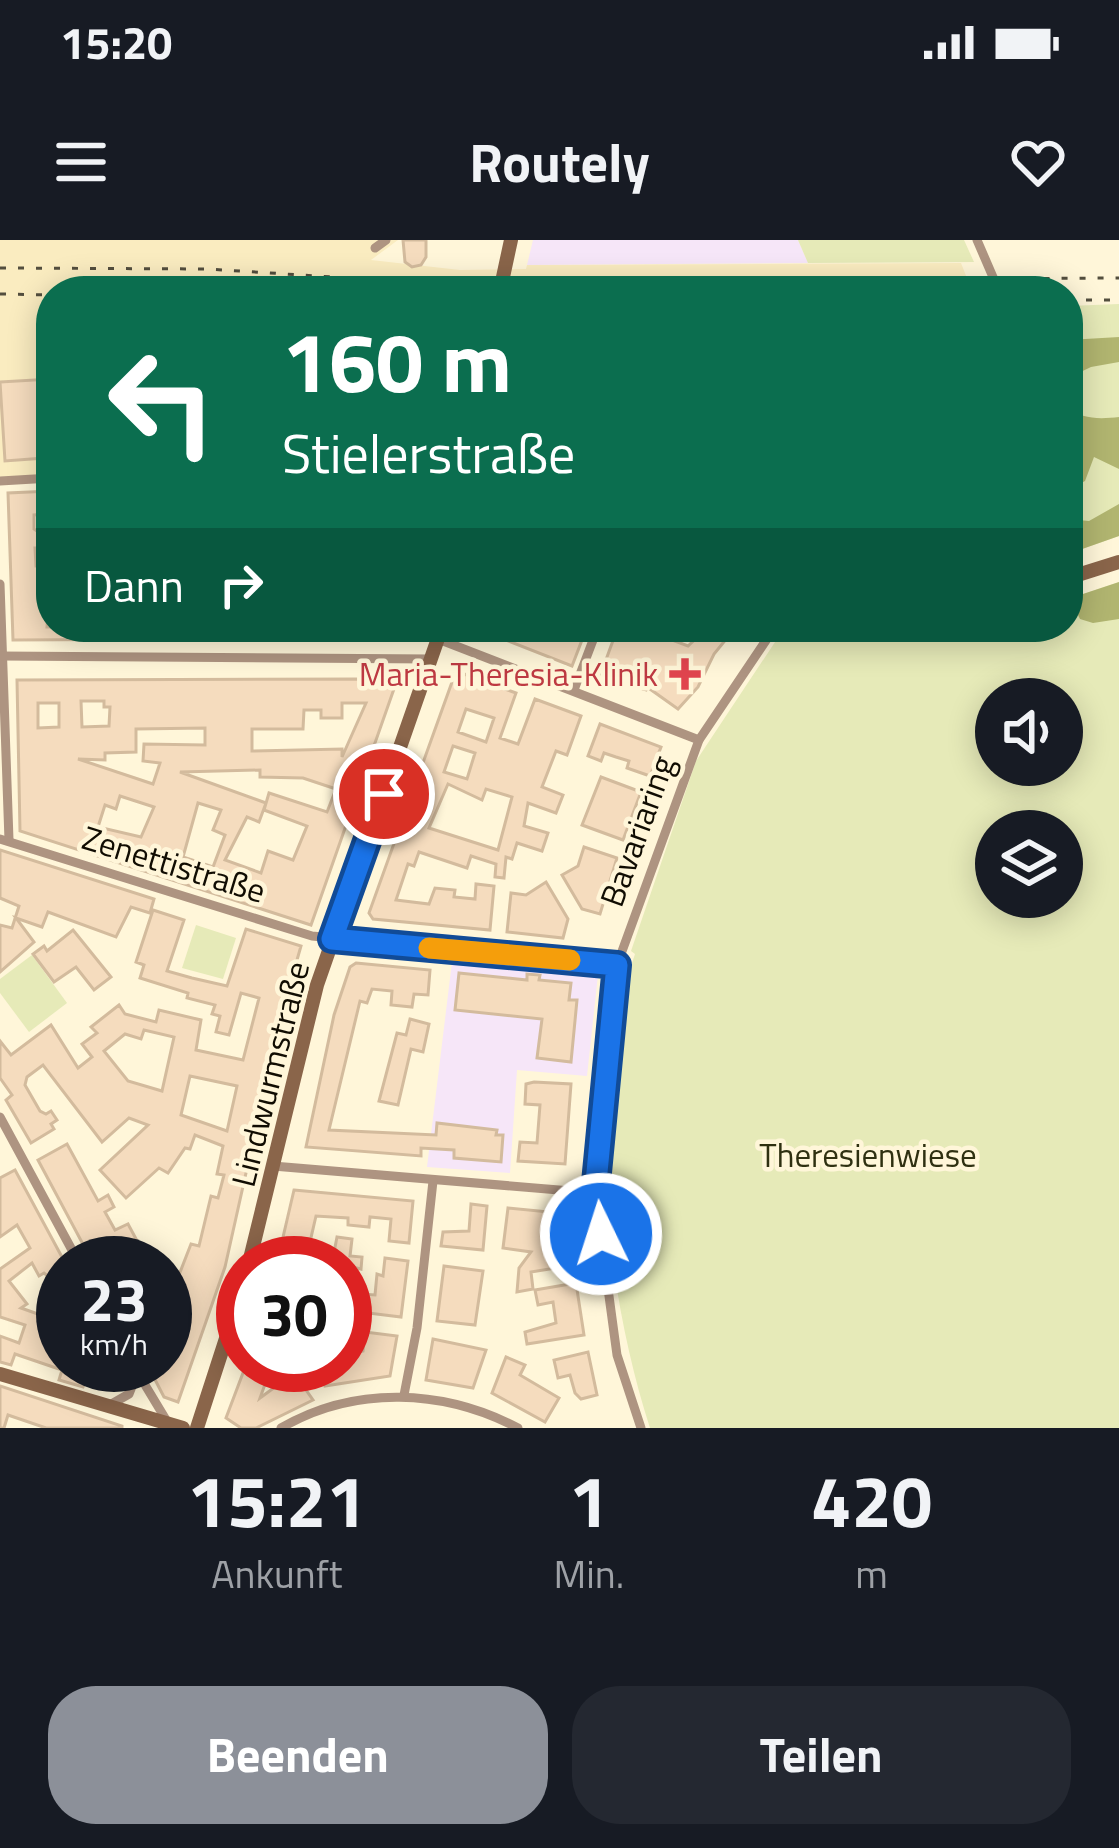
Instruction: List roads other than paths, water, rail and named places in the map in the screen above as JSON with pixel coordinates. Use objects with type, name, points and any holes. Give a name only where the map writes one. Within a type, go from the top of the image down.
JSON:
[{"type":"main road","points":[[503,276],[511,240]]},
{"type":"main road","points":[[1083,573],[1119,562]]},
{"type":"main road","name":"Lindwurmstraße","points":[[256,1236],[304,1031],[332,939],[437,642]]},
{"type":"main road","points":[[197,1428],[216,1369]]},
{"type":"main road","points":[[0,1374],[176,1425]]},
{"type":"street","points":[[375,248],[386,240]]},
{"type":"street","points":[[976,240],[992,276]]},
{"type":"street","points":[[0,481],[36,479]]},
{"type":"street","points":[[0,584],[4,840]]},
{"type":"street","points":[[461,642],[699,740]]},
{"type":"street","points":[[574,690],[592,642]]},
{"type":"street","name":"Bavariaring","points":[[641,1428],[617,1355],[595,1193],[617,965],[699,740],[765,642]]},
{"type":"street","points":[[2,656],[431,659]]},
{"type":"street","name":"Zenettistraße","points":[[4,840],[332,939],[617,965]]},
{"type":"street","points":[[0,1117],[64,1236]]},
{"type":"street","points":[[273,1166],[595,1193]]},
{"type":"street","points":[[404,1395],[417,1328],[433,1181]]},
{"type":"street","points":[[105,1407],[129,1392]]},
{"type":"street","points":[[152,1392],[176,1425]]},
{"type":"street","points":[[281,1428],[327,1408],[404,1395],[487,1412],[518,1428]]},
{"type":"railway","points":[[0,268],[208,269],[317,276]]},
{"type":"railway","points":[[1083,278],[1119,278]]},
{"type":"railway","points":[[0,294],[36,295]]},
{"type":"railway","points":[[1083,300],[1119,300]]},
{"type":"place","name":"Maria-Theresia-Klinik","points":[[685,674]]},
{"type":"park label","name":"Theresienwiese","points":[[868,1155]]}]
